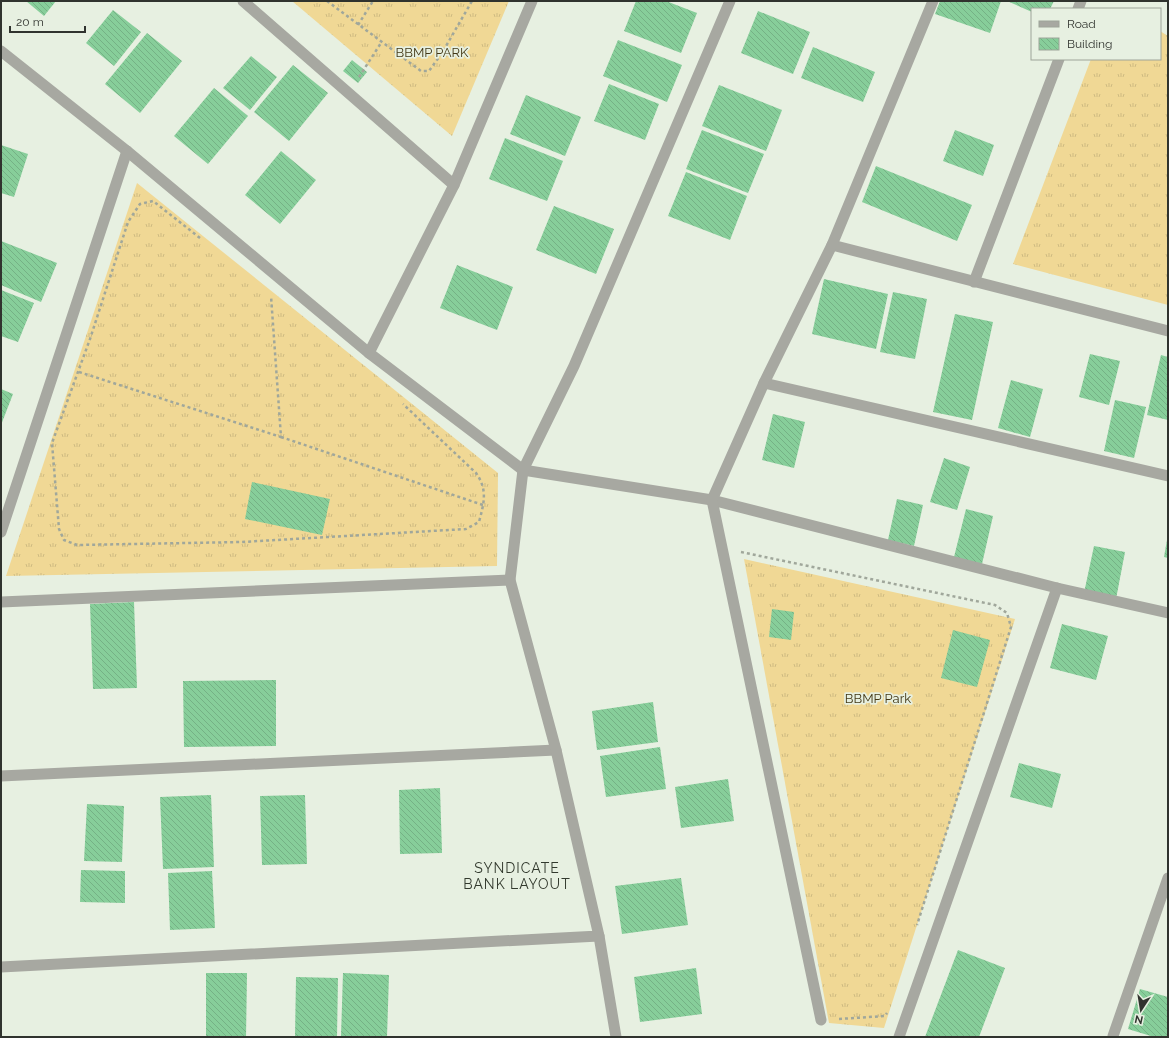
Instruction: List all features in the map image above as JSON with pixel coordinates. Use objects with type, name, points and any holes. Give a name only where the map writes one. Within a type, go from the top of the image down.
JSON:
[{"type":"street","points":[[243,1],[454,185]]},
{"type":"street","points":[[369,353],[454,185],[532,1]]},
{"type":"street","points":[[616,1037],[599,936],[556,750],[510,580],[523,470],[574,366],[730,1]]},
{"type":"street","points":[[821,1020],[712,500],[764,383],[832,245],[933,1]]},
{"type":"street","points":[[1,51],[127,151],[369,353],[523,470],[712,500],[1057,588],[1168,613]]},
{"type":"street","points":[[974,282],[1059,60]]},
{"type":"street","points":[[1,532],[127,151]]},
{"type":"street","points":[[832,245],[1168,331]]},
{"type":"street","points":[[764,383],[1168,476]]},
{"type":"street","points":[[1,602],[510,580]]},
{"type":"street","points":[[899,1037],[1057,588]]},
{"type":"street","points":[[1,776],[556,750]]},
{"type":"street","points":[[1113,1036],[1168,878]]},
{"type":"street","points":[[1,967],[599,936]]},
{"type":"path","points":[[326,1],[421,71],[429,71],[442,52],[471,2]]},
{"type":"path","points":[[358,25],[373,1]]},
{"type":"path","points":[[348,93],[381,43]]},
{"type":"path","points":[[203,241],[153,201],[140,204],[128,222],[79,372],[52,443],[58,529],[64,540],[77,545],[242,542],[466,529],[479,522],[483,505],[483,483],[476,473],[401,402]]},
{"type":"path","points":[[265,291],[271,296],[281,437]]},
{"type":"path","points":[[79,372],[281,437],[483,505]]},
{"type":"path","points":[[722,549],[994,605],[1007,613],[1011,627],[915,930]]},
{"type":"path","points":[[821,1020],[885,1016],[888,1010]]},
{"type":"green space","name":"BBMP PARK","points":[[292,1],[509,1],[452,136]]},
{"type":"green space","points":[[1161,32],[1168,36],[1168,305],[1013,264],[1091,60],[1161,60]]},
{"type":"green space","points":[[137,183],[498,473],[497,566],[6,576]]},
{"type":"green space","name":"BBMP Park","points":[[744,559],[1015,619],[884,1028],[829,1023]]},
{"type":"building","points":[[26,1],[56,1],[44,16]]},
{"type":"building","points":[[636,1],[666,1],[697,13],[681,53],[624,31]]},
{"type":"building","points":[[940,1],[1001,1],[990,33],[935,14]]},
{"type":"building","points":[[1007,1],[1054,1],[1050,8],[1031,8],[1031,12]]},
{"type":"building","points":[[113,10],[141,32],[114,66],[86,43]]},
{"type":"building","points":[[758,11],[810,32],[793,74],[741,53]]},
{"type":"building","points":[[147,33],[182,61],[140,113],[105,84]]},
{"type":"building","points":[[618,40],[682,65],[667,102],[603,76]]},
{"type":"building","points":[[813,47],[875,72],[863,102],[801,78]]},
{"type":"building","points":[[251,56],[277,77],[250,110],[223,88]]},
{"type":"building","points":[[352,60],[367,72],[358,83],[343,71]]},
{"type":"building","points":[[293,65],[328,93],[289,141],[254,112]]},
{"type":"building","points":[[609,84],[659,104],[645,140],[594,121]]},
{"type":"building","points":[[719,85],[782,110],[766,151],[702,126]]},
{"type":"building","points":[[214,88],[248,116],[208,164],[174,136]]},
{"type":"building","points":[[526,95],[581,117],[565,156],[510,134]]},
{"type":"building","points":[[702,130],[764,154],[748,193],[686,169]]},
{"type":"building","points":[[955,130],[994,145],[983,176],[943,161]]},
{"type":"building","points":[[505,138],[563,161],[547,201],[489,179]]},
{"type":"building","points":[[1,145],[28,154],[14,197],[1,193]]},
{"type":"building","points":[[281,151],[316,180],[280,224],[245,195]]},
{"type":"building","points":[[876,166],[972,205],[957,241],[862,202]]},
{"type":"building","points":[[686,172],[747,196],[730,240],[668,216]]},
{"type":"building","points":[[554,206],[614,229],[596,274],[536,250]]},
{"type":"building","points":[[1,241],[57,263],[41,302],[1,285]]},
{"type":"building","points":[[457,265],[513,287],[497,330],[440,308]]},
{"type":"building","points":[[824,279],[888,294],[876,349],[812,334]]},
{"type":"building","points":[[1,290],[34,303],[18,342],[1,336]]},
{"type":"building","points":[[893,292],[927,299],[915,359],[880,352]]},
{"type":"building","points":[[955,314],[993,322],[972,420],[933,412]]},
{"type":"building","points":[[1090,354],[1120,361],[1109,405],[1079,397]]},
{"type":"building","points":[[1161,355],[1168,357],[1168,420],[1147,415]]},
{"type":"building","points":[[1011,380],[1043,389],[1030,437],[998,428]]},
{"type":"building","points":[[1,389],[13,394],[1,425]]},
{"type":"building","points":[[1115,400],[1146,407],[1134,458],[1104,451]]},
{"type":"building","points":[[773,414],[805,422],[794,468],[762,460]]},
{"type":"building","points":[[944,458],[970,467],[957,510],[930,502]]},
{"type":"building","points":[[252,482],[330,499],[322,535],[245,519]]},
{"type":"building","points":[[897,499],[923,505],[914,546],[888,540]]},
{"type":"building","points":[[966,509],[993,516],[982,564],[954,557]]},
{"type":"building","points":[[1168,540],[1168,558],[1164,557]]},
{"type":"building","points":[[1094,546],[1125,552],[1116,599],[1084,593]]},
{"type":"building","points":[[134,602],[137,688],[93,689],[90,604]]},
{"type":"building","points":[[772,609],[794,612],[791,640],[769,637]]},
{"type":"building","points":[[1062,624],[1108,636],[1096,680],[1050,668]]},
{"type":"building","points":[[953,630],[990,640],[977,687],[941,678]]},
{"type":"building","points":[[276,680],[276,746],[184,747],[183,681]]},
{"type":"building","points":[[653,702],[658,742],[597,750],[592,711]]},
{"type":"building","points":[[660,747],[666,789],[606,797],[600,756]]},
{"type":"building","points":[[1019,763],[1061,774],[1052,808],[1010,797]]},
{"type":"building","points":[[728,779],[734,821],[681,828],[675,787]]},
{"type":"building","points":[[440,788],[442,853],[400,854],[399,790]]},
{"type":"building","points":[[211,795],[214,867],[163,869],[160,797]]},
{"type":"building","points":[[305,795],[307,864],[262,865],[260,796]]},
{"type":"building","points":[[87,804],[124,806],[122,862],[84,861]]},
{"type":"building","points":[[81,870],[125,871],[125,903],[80,902]]},
{"type":"building","points":[[212,871],[215,928],[170,930],[168,873]]},
{"type":"building","points":[[681,878],[688,925],[622,934],[615,886]]},
{"type":"building","points":[[958,950],[1005,968],[979,1037],[925,1037]]},
{"type":"building","points":[[696,968],[702,1014],[640,1022],[634,977]]},
{"type":"building","points":[[206,973],[247,973],[246,1037],[206,1037]]},
{"type":"building","points":[[343,973],[389,975],[387,1037],[341,1036]]},
{"type":"building","points":[[296,977],[338,978],[337,1037],[295,1037]]},
{"type":"building","points":[[1140,989],[1168,997],[1168,1037],[1154,1037],[1128,1029]]},
{"type":"district","name":"SYNDICATE BANK LAYOUT","points":[[517,876]]}]
